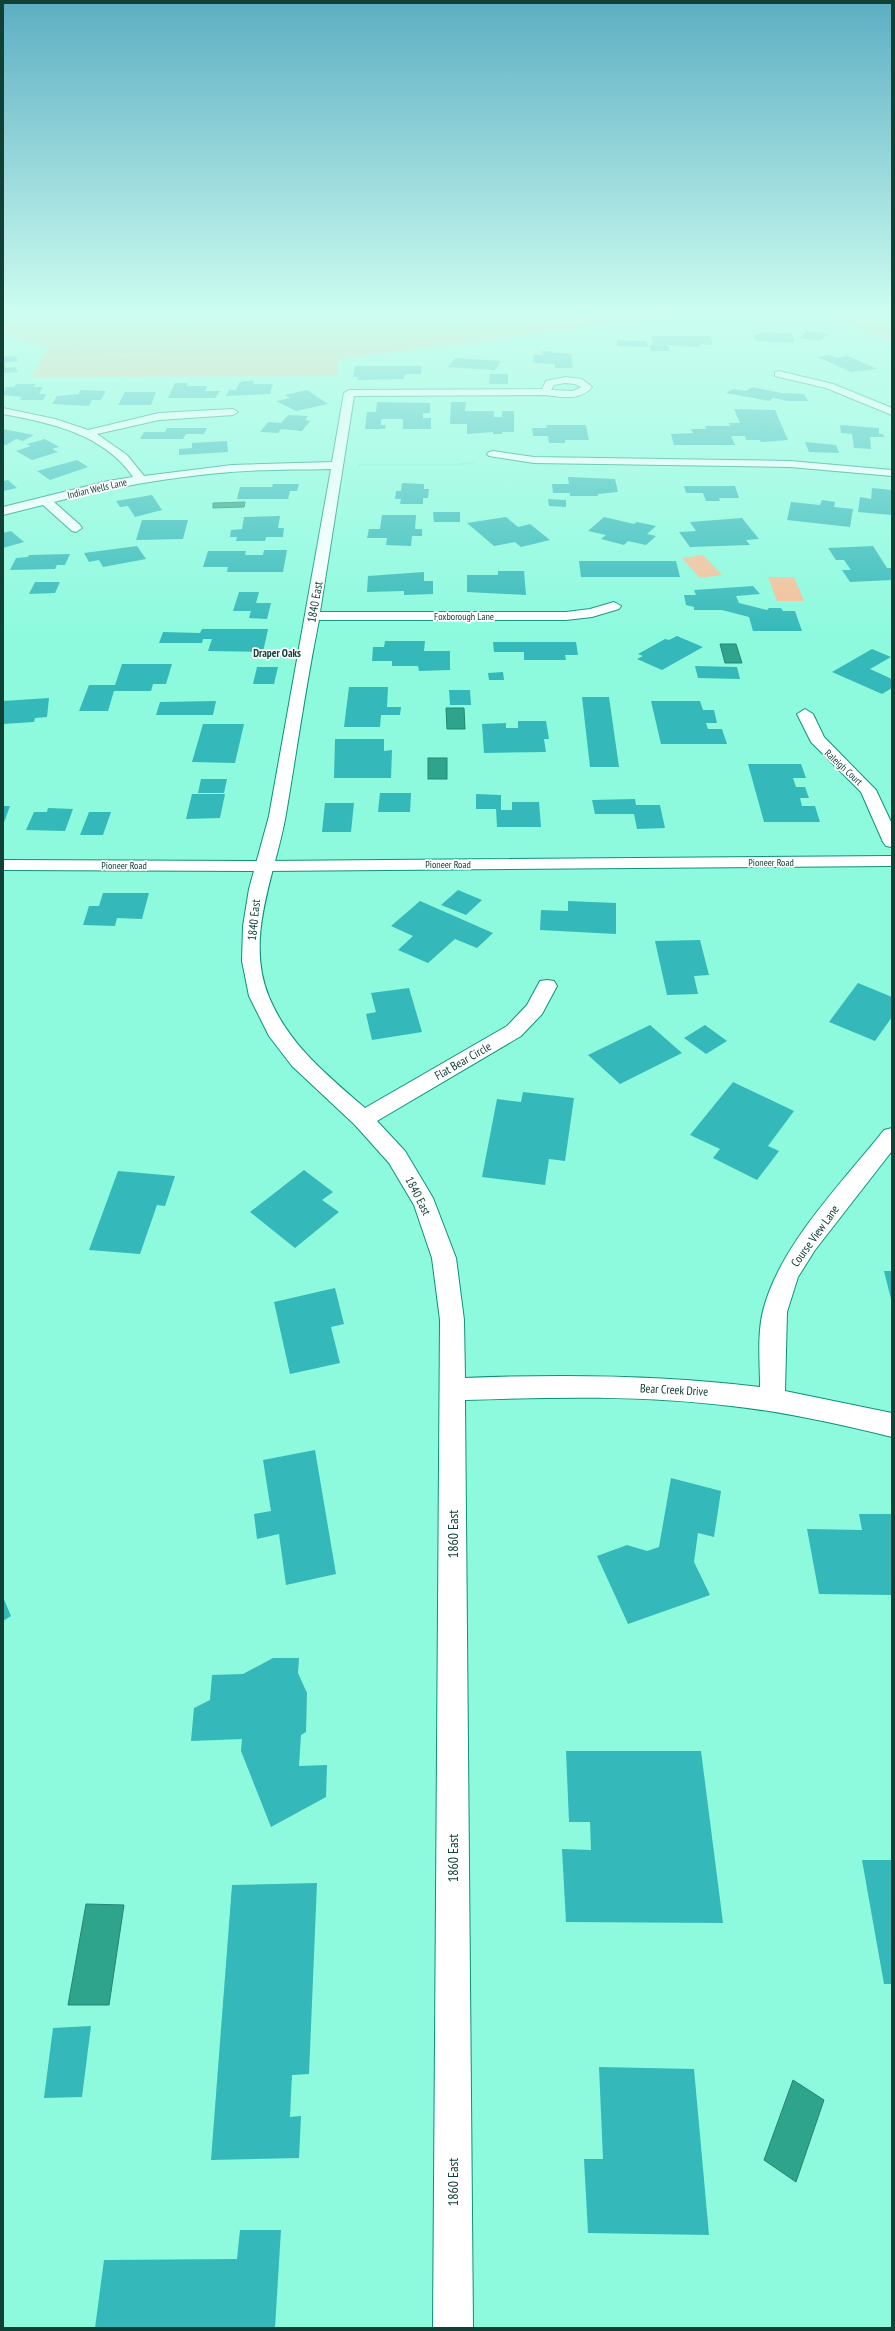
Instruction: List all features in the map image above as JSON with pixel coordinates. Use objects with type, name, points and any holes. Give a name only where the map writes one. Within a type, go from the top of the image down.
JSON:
[{"type":"street","points":[[39,419],[54,422],[87,434],[103,442],[124,458],[140,479]]},
{"type":"street","points":[[87,434],[138,419]]},
{"type":"street","name":"1840 East","points":[[345,419],[313,616],[298,689],[276,816],[252,926],[251,961],[259,996],[276,1031],[299,1061],[363,1119],[397,1157],[425,1204],[444,1258],[452,1320],[452,1389]]},
{"type":"street","points":[[492,454],[534,460],[790,464],[892,473]]},
{"type":"street","name":"Indian Wells Lane","points":[[3,512],[140,479],[232,468],[337,465]]},
{"type":"street","points":[[46,501],[76,528]]},
{"type":"street","name":"Foxborough Lane","points":[[313,616],[566,616],[592,613],[614,606]]},
{"type":"street","name":"Raleigh Court","points":[[805,714],[817,739],[868,790],[892,842]]},
{"type":"street","name":"Pioneer Road","points":[[3,865],[264,866],[892,860]]},
{"type":"street","name":"Flat Bear Circle","points":[[363,1119],[514,1031],[535,1009],[547,986]]},
{"type":"street","name":"Course View Lane","points":[[772,1400],[773,1325],[780,1293],[787,1275],[807,1243],[892,1136]]},
{"type":"street","name":"Bear Creek Drive","points":[[452,1389],[512,1387],[649,1388],[708,1392],[772,1400],[892,1426]]},
{"type":"street","name":"1860 East","points":[[452,1389],[453,2328]]},
{"type":"path","points":[[337,465],[471,464],[492,454]]},
{"type":"shaded area","points":[[245,502],[244,507],[213,508],[213,503]]},
{"type":"shaded area","points":[[703,555],[722,575],[700,578],[682,558]]},
{"type":"shaded area","points":[[768,577],[794,577],[804,601],[777,601]]},
{"type":"shaded area","points":[[720,644],[736,644],[742,663],[725,663]]},
{"type":"shaded area","points":[[446,708],[464,708],[465,729],[447,729]]},
{"type":"shaded area","points":[[428,758],[447,758],[447,779],[428,779]]},
{"type":"shaded area","points":[[86,1904],[124,1905],[109,2005],[68,2005]]},
{"type":"shaded area","points":[[793,2080],[824,2100],[796,2182],[764,2160]]},
{"type":"building","points":[[285,419],[306,419],[305,420],[310,421],[302,431],[281,429],[278,433],[260,432],[268,422],[281,423]]},
{"type":"building","points":[[366,419],[431,419],[431,429],[403,429],[403,419],[381,419],[381,425],[386,425],[385,429],[365,429]]},
{"type":"building","points":[[450,419],[514,419],[514,432],[502,432],[502,434],[493,434],[493,432],[467,434],[467,424],[450,424]]},
{"type":"building","points":[[738,419],[779,419],[788,440],[761,442],[760,440],[746,440],[745,436],[731,436],[735,445],[674,445],[671,434],[693,433],[691,429],[706,429],[705,426],[730,426],[729,423],[740,423]]},
{"type":"building","points":[[546,425],[586,425],[589,440],[565,440],[565,443],[549,443],[548,436],[533,436],[532,428],[547,428]]},
{"type":"building","points":[[840,425],[879,428],[879,434],[883,434],[884,437],[870,437],[871,449],[854,448],[852,434],[841,433]]},
{"type":"building","points":[[167,428],[207,428],[204,434],[186,434],[183,439],[140,439],[144,432],[165,432]]},
{"type":"building","points":[[3,429],[34,435],[23,441],[16,439],[6,445],[3,445]]},
{"type":"building","points":[[45,439],[59,447],[52,449],[58,452],[32,460],[16,451],[31,446],[27,444]]},
{"type":"building","points":[[227,441],[228,452],[179,455],[179,449],[192,448],[192,443]]},
{"type":"building","points":[[805,442],[836,445],[839,453],[809,452]]},
{"type":"building","points":[[77,460],[88,467],[50,480],[37,471]]},
{"type":"building","points":[[568,477],[615,479],[618,492],[598,494],[598,496],[570,496],[570,493],[553,493],[552,484],[569,484]]},
{"type":"building","points":[[8,480],[17,488],[3,491],[3,481]]},
{"type":"building","points":[[402,483],[424,484],[424,489],[429,489],[428,498],[423,498],[423,504],[400,504],[401,499],[395,499],[396,491],[401,491]]},
{"type":"building","points":[[273,484],[299,484],[297,491],[290,491],[288,499],[237,499],[240,487],[272,487]]},
{"type":"building","points":[[684,486],[735,486],[739,498],[719,498],[720,501],[706,501],[703,493],[686,493]]},
{"type":"building","points":[[872,488],[892,490],[892,515],[858,512],[860,497],[871,499]]},
{"type":"building","points":[[152,495],[162,510],[135,517],[128,506],[120,507],[116,501]]},
{"type":"building","points":[[548,499],[566,500],[566,507],[549,506]]},
{"type":"building","points":[[822,500],[835,502],[834,507],[853,509],[850,527],[787,520],[791,502],[820,505]]},
{"type":"building","points":[[433,512],[460,512],[460,522],[434,522]]},
{"type":"building","points":[[382,515],[416,515],[415,529],[422,529],[422,536],[412,536],[411,546],[386,545],[387,538],[367,538],[369,529],[380,529]]},
{"type":"building","points":[[280,516],[278,528],[284,528],[283,537],[266,537],[265,541],[236,541],[237,537],[230,537],[231,530],[242,529],[244,517]]},
{"type":"building","points":[[506,517],[518,527],[530,524],[550,540],[521,547],[515,542],[494,546],[467,523]]},
{"type":"building","points":[[604,517],[634,524],[637,522],[656,526],[647,534],[656,536],[646,545],[628,541],[624,545],[601,539],[606,535],[588,531]]},
{"type":"building","points":[[742,518],[759,539],[746,540],[750,545],[690,547],[679,532],[696,531],[690,522]]},
{"type":"building","points":[[142,520],[188,520],[183,539],[136,540]]},
{"type":"building","points":[[11,531],[24,542],[3,548],[3,533]]},
{"type":"building","points":[[137,546],[146,559],[103,567],[99,560],[89,562],[84,553]]},
{"type":"building","points":[[873,546],[887,568],[892,568],[892,580],[850,582],[842,570],[851,570],[844,560],[836,560],[828,548]]},
{"type":"building","points":[[264,550],[287,550],[283,572],[227,572],[228,567],[203,567],[208,551],[246,551],[245,555],[263,555]]},
{"type":"building","points":[[70,554],[65,565],[57,565],[55,569],[10,570],[16,558],[28,557],[29,555]]},
{"type":"building","points":[[579,561],[676,561],[680,577],[581,577]]},
{"type":"building","points":[[498,571],[524,571],[526,595],[467,592],[467,575],[498,575]]},
{"type":"building","points":[[424,572],[424,581],[433,581],[433,594],[404,595],[404,591],[367,592],[368,576]]},
{"type":"building","points":[[35,582],[60,582],[55,593],[29,594]]},
{"type":"building","points":[[753,586],[760,594],[736,596],[739,603],[767,610],[769,608],[781,608],[783,611],[795,611],[802,631],[753,631],[749,617],[722,610],[694,610],[694,607],[686,605],[684,595],[696,595],[694,590]]},
{"type":"building","points":[[239,592],[259,592],[256,603],[271,603],[267,619],[249,618],[251,611],[233,611]]},
{"type":"building","points":[[202,629],[268,629],[263,652],[208,651],[212,639],[203,639],[202,643],[159,643],[163,632],[200,633]]},
{"type":"building","points":[[677,636],[703,647],[662,670],[637,659],[643,656],[638,654],[665,639],[669,640]]},
{"type":"building","points":[[385,641],[425,641],[424,651],[450,651],[450,670],[419,671],[418,666],[392,666],[392,661],[372,661],[373,647],[384,647]]},
{"type":"building","points":[[493,642],[576,642],[578,655],[565,655],[566,660],[524,660],[524,652],[494,652]]},
{"type":"building","points":[[872,649],[891,657],[870,669],[892,679],[892,688],[882,694],[832,672]]},
{"type":"building","points":[[122,664],[172,664],[166,684],[153,684],[151,691],[114,691],[108,711],[79,711],[89,685],[115,685]]},
{"type":"building","points":[[695,666],[737,667],[740,679],[698,678]]},
{"type":"building","points":[[257,667],[278,667],[274,684],[253,684]]},
{"type":"building","points":[[503,672],[504,680],[489,680],[488,673]]},
{"type":"building","points":[[349,687],[388,687],[387,707],[401,707],[400,715],[381,715],[380,727],[344,727]]},
{"type":"building","points":[[449,690],[470,690],[471,705],[450,705]]},
{"type":"building","points":[[582,697],[609,697],[619,767],[590,767]]},
{"type":"building","points":[[49,698],[47,717],[35,718],[34,722],[3,724],[3,701]]},
{"type":"building","points":[[216,701],[213,715],[156,715],[160,702]]},
{"type":"building","points":[[651,701],[700,701],[703,710],[714,710],[717,723],[706,723],[708,729],[722,729],[727,744],[661,744]]},
{"type":"building","points":[[518,721],[546,721],[549,739],[544,739],[546,752],[484,753],[482,724],[506,723],[506,728],[518,728]]},
{"type":"building","points":[[203,724],[244,724],[235,763],[192,762]]},
{"type":"building","points":[[335,739],[384,739],[384,751],[392,750],[391,778],[334,778]]},
{"type":"building","points":[[748,764],[801,764],[806,778],[793,778],[796,787],[805,787],[809,798],[800,798],[802,806],[815,806],[820,822],[764,822]]},
{"type":"building","points":[[201,779],[227,779],[224,793],[198,793]]},
{"type":"building","points":[[380,793],[411,793],[410,812],[378,812]]},
{"type":"building","points":[[192,794],[225,794],[220,818],[186,819]]},
{"type":"building","points":[[476,794],[501,795],[501,810],[512,810],[512,802],[539,802],[541,827],[497,827],[496,809],[476,809]]},
{"type":"building","points":[[635,799],[636,805],[660,805],[665,828],[637,829],[634,814],[595,814],[592,800]]},
{"type":"building","points":[[325,803],[354,803],[351,832],[322,832]]},
{"type":"building","points":[[3,806],[10,806],[3,825]]},
{"type":"building","points":[[48,808],[73,809],[65,831],[26,830],[34,812],[47,812]]},
{"type":"building","points":[[89,812],[111,812],[103,835],[80,835]]},
{"type":"building","points":[[458,890],[482,900],[466,915],[441,905]]},
{"type":"building","points":[[103,893],[149,893],[142,919],[117,918],[115,926],[83,925],[89,906],[99,906]]},
{"type":"building","points":[[420,901],[493,933],[477,948],[455,939],[428,963],[398,950],[413,936],[391,926]]},
{"type":"building","points":[[568,901],[616,903],[616,934],[540,930],[541,910],[568,911]]},
{"type":"building","points":[[700,940],[709,975],[694,976],[698,994],[667,995],[655,941]]},
{"type":"building","points":[[858,983],[892,997],[892,1017],[875,1041],[829,1022]]},
{"type":"building","points":[[409,988],[422,1032],[372,1040],[366,1014],[376,1012],[371,993]]},
{"type":"building","points":[[650,1025],[682,1053],[620,1084],[588,1055]]},
{"type":"building","points":[[705,1025],[727,1041],[706,1054],[684,1038]]},
{"type":"building","points":[[733,1082],[794,1111],[768,1146],[779,1151],[757,1180],[713,1158],[720,1149],[690,1135]]},
{"type":"building","points":[[523,1092],[574,1098],[565,1161],[549,1159],[545,1185],[482,1177],[497,1099],[521,1102]]},
{"type":"building","points":[[304,1170],[333,1192],[322,1200],[339,1212],[295,1248],[250,1212]]},
{"type":"building","points":[[118,1171],[175,1176],[165,1206],[157,1205],[140,1254],[89,1250]]},
{"type":"building","points":[[884,1271],[892,1271],[892,1299],[891,1299]]},
{"type":"building","points":[[335,1288],[344,1324],[331,1327],[340,1363],[290,1374],[274,1302]]},
{"type":"building","points":[[315,1450],[336,1574],[286,1585],[279,1534],[257,1539],[254,1514],[271,1511],[263,1460]]},
{"type":"building","points":[[671,1478],[721,1491],[714,1537],[698,1533],[694,1562],[710,1595],[628,1624],[597,1556],[627,1545],[647,1551],[659,1547]]},
{"type":"building","points":[[859,1514],[892,1514],[892,1595],[819,1594],[807,1529],[862,1530]]},
{"type":"building","points":[[3,1597],[11,1616],[3,1621]]},
{"type":"building","points":[[273,1658],[299,1658],[298,1673],[307,1693],[306,1732],[301,1735],[299,1766],[327,1765],[326,1797],[271,1827],[241,1751],[242,1739],[191,1741],[194,1708],[210,1700],[212,1675],[243,1674]]},
{"type":"building","points":[[566,1751],[701,1751],[723,1923],[566,1922],[562,1849],[591,1850],[590,1822],[569,1822]]},
{"type":"building","points":[[862,1860],[892,1860],[892,1984],[884,1984]]},
{"type":"building","points":[[317,1883],[309,2074],[292,2075],[290,2117],[301,2116],[299,2158],[211,2160],[232,1885]]},
{"type":"building","points":[[91,2026],[82,2097],[44,2098],[53,2028]]},
{"type":"building","points":[[599,2067],[694,2069],[709,2235],[588,2233],[584,2159],[603,2159]]},
{"type":"building","points":[[240,2230],[281,2230],[275,2328],[95,2328],[104,2260],[237,2259]]},
{"type":"district","name":"Draper Oaks","points":[[277,653]]}]
